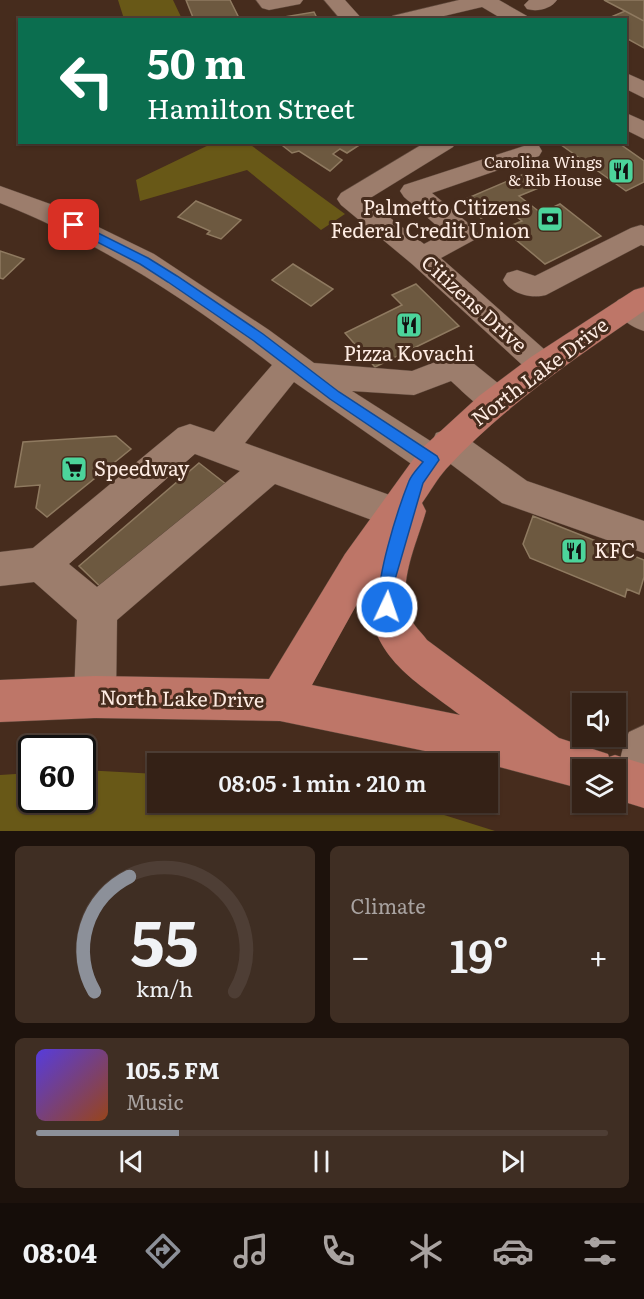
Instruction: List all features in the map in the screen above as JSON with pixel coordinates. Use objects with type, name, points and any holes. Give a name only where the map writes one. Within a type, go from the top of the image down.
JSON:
[{"type":"main road","name":"North Lake Drive","points":[[0,700],[95,697],[280,700],[358,566],[432,461],[497,401],[542,364],[639,308]]},
{"type":"main road","points":[[432,461],[386,583],[387,607],[394,630],[413,654],[572,764]]},
{"type":"main road","points":[[280,700],[356,714],[572,764]]},
{"type":"street","points":[[266,0],[269,4],[293,0]]},
{"type":"street","points":[[334,0],[351,18]]},
{"type":"street","points":[[404,18],[438,5],[484,0],[516,18]]},
{"type":"street","points":[[634,72],[644,91]]},
{"type":"street","points":[[627,121],[644,132]]},
{"type":"street","name":"Citizens Drive","points":[[441,144],[350,200],[422,257],[542,364]]},
{"type":"street","points":[[422,257],[464,234],[413,191],[530,151]]},
{"type":"street","points":[[0,194],[44,211],[144,261],[300,369],[335,396],[432,461],[644,537]]},
{"type":"street","points":[[517,280],[536,288],[642,235]]},
{"type":"street","points":[[300,369],[414,383],[451,369],[462,372],[497,401]]},
{"type":"street","points":[[220,449],[300,369]]},
{"type":"street","points":[[0,569],[41,564],[190,438],[396,513]]},
{"type":"street","points":[[97,612],[270,467]]},
{"type":"street","points":[[41,564],[97,612],[95,697]]},
{"type":"shaded area","points":[[118,0],[173,0],[182,18],[124,18]]},
{"type":"shaded area","points":[[211,144],[249,144],[345,214],[321,230],[247,170],[140,201],[136,180]]},
{"type":"shaded area","points":[[96,771],[147,773],[147,813],[436,813],[495,831],[0,831],[0,775],[18,774],[18,813],[96,813]]},
{"type":"building","points":[[186,0],[230,0],[239,18],[193,18]]},
{"type":"building","points":[[604,0],[644,0],[644,21],[625,11]]},
{"type":"building","points":[[625,11],[644,21],[644,48],[627,39],[627,18],[609,18]]},
{"type":"building","points":[[314,12],[317,18],[278,18]]},
{"type":"building","points":[[281,144],[361,144],[347,153],[340,149],[333,154],[342,160],[330,171],[299,151],[292,153]]},
{"type":"building","name":"Carolina Wings & Rib House","points":[[560,144],[620,144],[644,161],[644,182],[626,191]]},
{"type":"building","name":"Palmetto Citizens Federal Credit Union","points":[[524,174],[541,187],[519,196],[541,213],[560,204],[601,236],[545,264],[503,229],[522,221],[505,207],[481,218],[461,201]]},
{"type":"building","points":[[196,201],[241,220],[221,239],[207,234],[210,231],[178,217]]},
{"type":"building","points":[[0,251],[24,259],[3,279],[0,278]]},
{"type":"building","points":[[293,264],[333,289],[311,306],[272,280]]},
{"type":"building","points":[[416,284],[459,326],[375,367],[345,333],[402,305],[392,295]]},
{"type":"building","points":[[116,436],[131,449],[47,517],[36,508],[40,485],[15,487],[23,442]]},
{"type":"building","points":[[199,463],[231,488],[111,597],[79,566]]},
{"type":"building","name":"KFC","points":[[533,516],[644,560],[644,577],[639,594],[627,589],[625,597],[530,558],[523,544]]},
{"type":"place","name":"Carolina Wings & Rib House","points":[[621,171]]},
{"type":"place","name":"Palmetto Citizens Federal Credit Union","points":[[550,219]]},
{"type":"place","name":"Pizza Kovachi","points":[[409,325]]},
{"type":"place","name":"Speedway","points":[[74,469]]},
{"type":"place","name":"KFC","points":[[574,551]]},
{"type":"route","points":[[74,225],[144,261],[173,279],[258,338],[335,396],[432,460],[416,481],[386,583],[387,607]]}]
